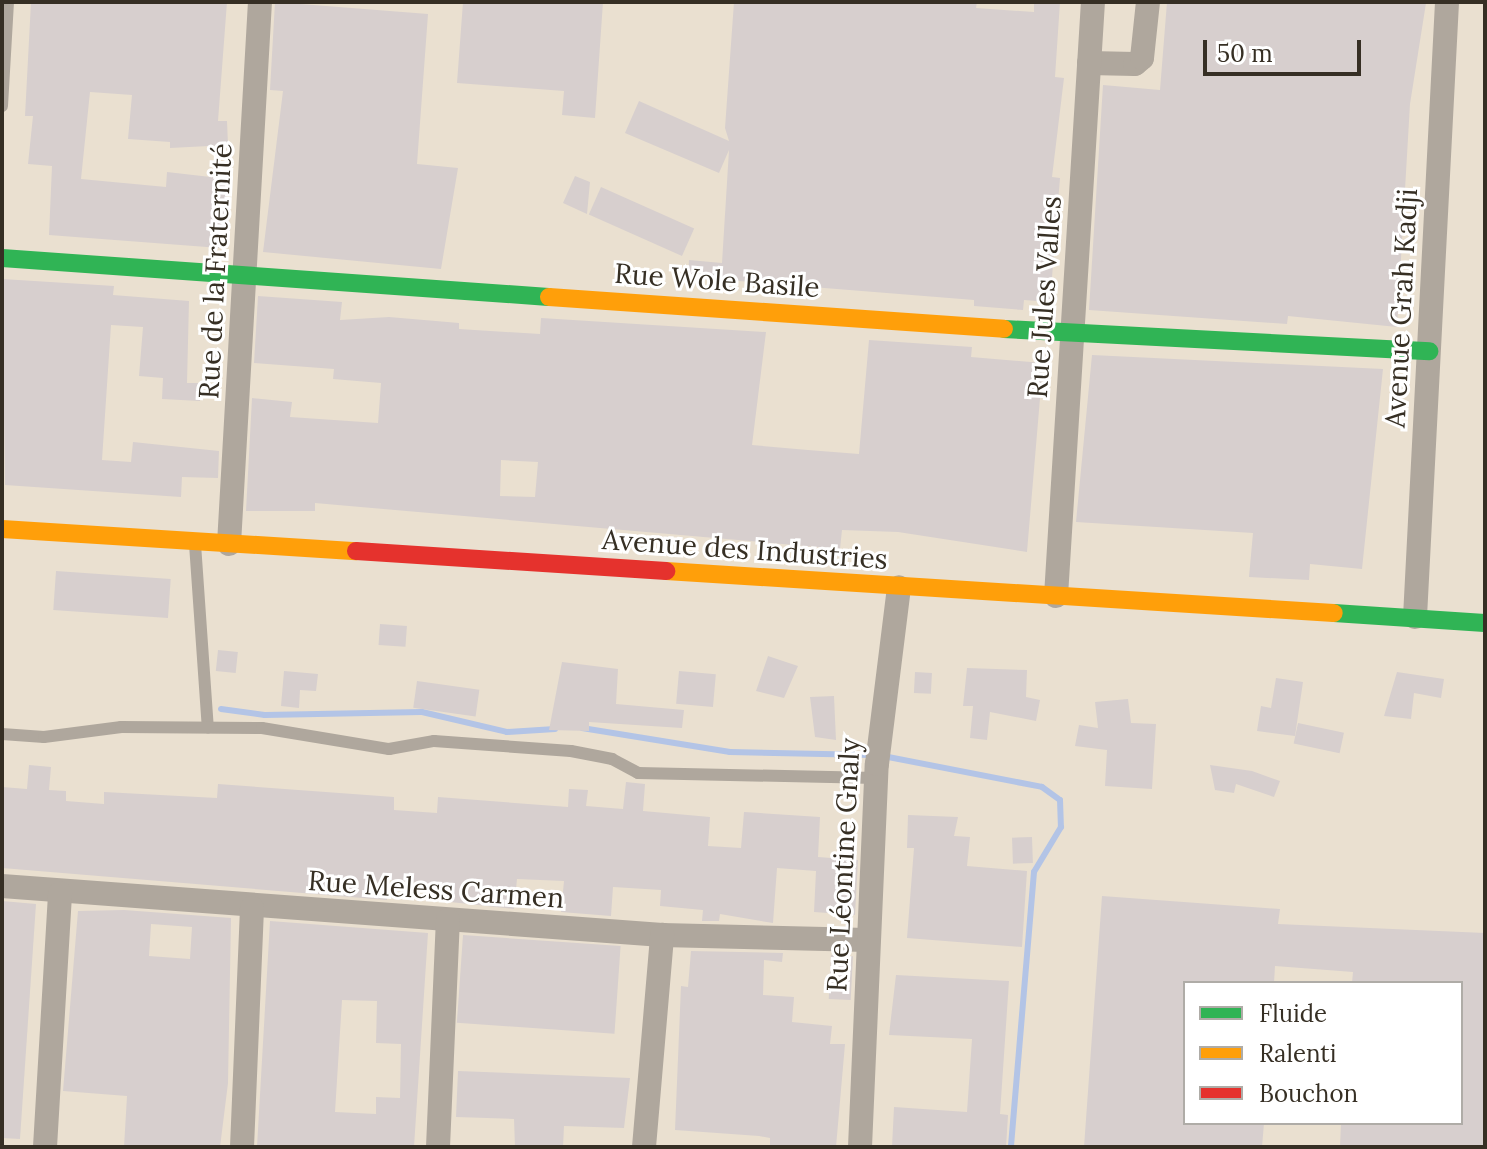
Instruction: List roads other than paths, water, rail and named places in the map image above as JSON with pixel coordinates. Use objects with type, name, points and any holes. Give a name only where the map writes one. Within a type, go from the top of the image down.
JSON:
[{"type":"street","name":"Rue de la Fraternité","points":[[229,544],[260,2]]},
{"type":"street","name":"Rue Jules Valles","points":[[1056,596],[1093,2]]},
{"type":"street","points":[[1089,63],[1135,64],[1142,58],[1148,2]]},
{"type":"street","name":"Avenue Grah Kadji","points":[[1415,617],[1447,2]]},
{"type":"street","name":"Rue Wole Basile","points":[[2,258],[1072,334],[1429,351]]},
{"type":"street","name":"Avenue des Industries","points":[[2,529],[1485,623]]},
{"type":"street","name":"Rue Léontine Gnaly","points":[[860,1147],[867,940],[878,761],[899,587]]},
{"type":"street","name":"Rue Meless Carmen","points":[[2,886],[252,908],[662,935],[867,940]]},
{"type":"street","points":[[45,1147],[60,893]]},
{"type":"street","points":[[242,1147],[252,908]]},
{"type":"street","points":[[438,1147],[448,920]]},
{"type":"street","points":[[644,1147],[662,935]]},
{"type":"lane","points":[[2,106],[8,2]]},
{"type":"lane","points":[[195,542],[208,728]]},
{"type":"lane","points":[[2,734],[208,728],[304,733],[389,749],[434,741],[571,751],[612,759],[638,773],[878,761]]},
{"type":"waterway","points":[[221,709],[265,715],[422,712],[507,732],[555,729]]},
{"type":"waterway","points":[[582,728],[730,752],[872,755]]},
{"type":"waterway","points":[[883,756],[1042,787],[1060,800],[1061,827],[1034,872],[1011,1147]]}]
